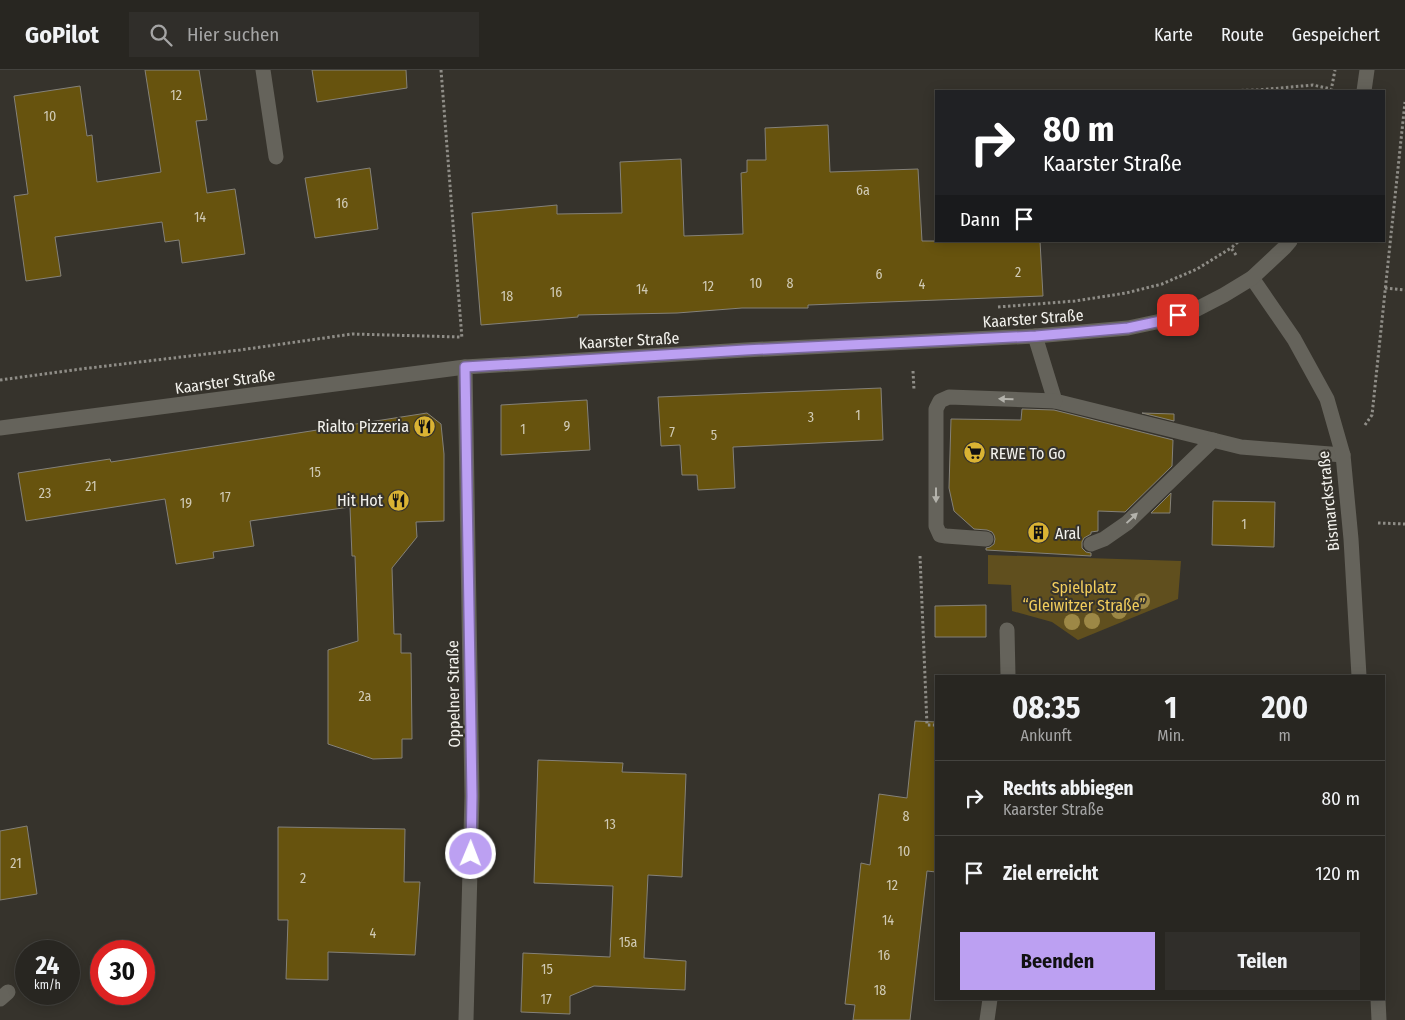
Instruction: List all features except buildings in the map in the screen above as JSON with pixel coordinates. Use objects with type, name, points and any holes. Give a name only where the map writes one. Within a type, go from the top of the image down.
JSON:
[{"type":"main road","points":[[263,70],[276,157]]},
{"type":"main road","points":[[1364,90],[1367,70]]},
{"type":"main road","points":[[1252,278],[1289,242]]},
{"type":"main road","name":"Kaarster Straße","points":[[0,428],[465,367],[1036,336],[1128,328],[1161,321],[1195,310],[1224,296],[1252,278]]},
{"type":"main road","name":"Bismarckstraße","points":[[1252,278],[1294,339],[1327,399],[1343,456],[1351,539],[1359,675]]},
{"type":"main road","points":[[1036,336],[1055,401]]},
{"type":"main road","name":"Oppelner Straße","points":[[465,367],[472,796],[466,1020]]},
{"type":"main road","points":[[986,539],[940,535],[936,526],[936,409],[940,400],[949,396],[1055,401],[1241,447],[1343,456]]},
{"type":"main road","points":[[1091,544],[1127,523],[1212,440]]},
{"type":"main road","points":[[1008,630],[1008,675]]},
{"type":"main road","points":[[987,1020],[990,1000]]},
{"type":"main road","points":[[1378,1000],[1379,1020]]},
{"type":"path","points":[[442,70],[459,313],[465,367]]},
{"type":"path","points":[[1258,90],[1313,85],[1331,90],[1335,70]]},
{"type":"path","points":[[1343,456],[1372,415],[1405,102]]},
{"type":"path","points":[[1385,288],[1405,290]]},
{"type":"green space","name":"Spielplatz “Gleiwitzer Straße”","points":[[988,555],[1181,561],[1178,599],[1078,640],[1052,622],[1012,611],[1011,585],[988,584]]},
{"type":"place","name":"Rialto Pizzeria","points":[[425,426]]},
{"type":"place","name":"REWE To Go","points":[[974,453]]},
{"type":"place","name":"Hit Hot","points":[[399,500]]},
{"type":"place","name":"Aral","points":[[1039,533]]},
{"type":"route","points":[[471,854],[472,796],[465,367],[745,350],[1036,336],[1128,328],[1161,321],[1178,315]]}]
